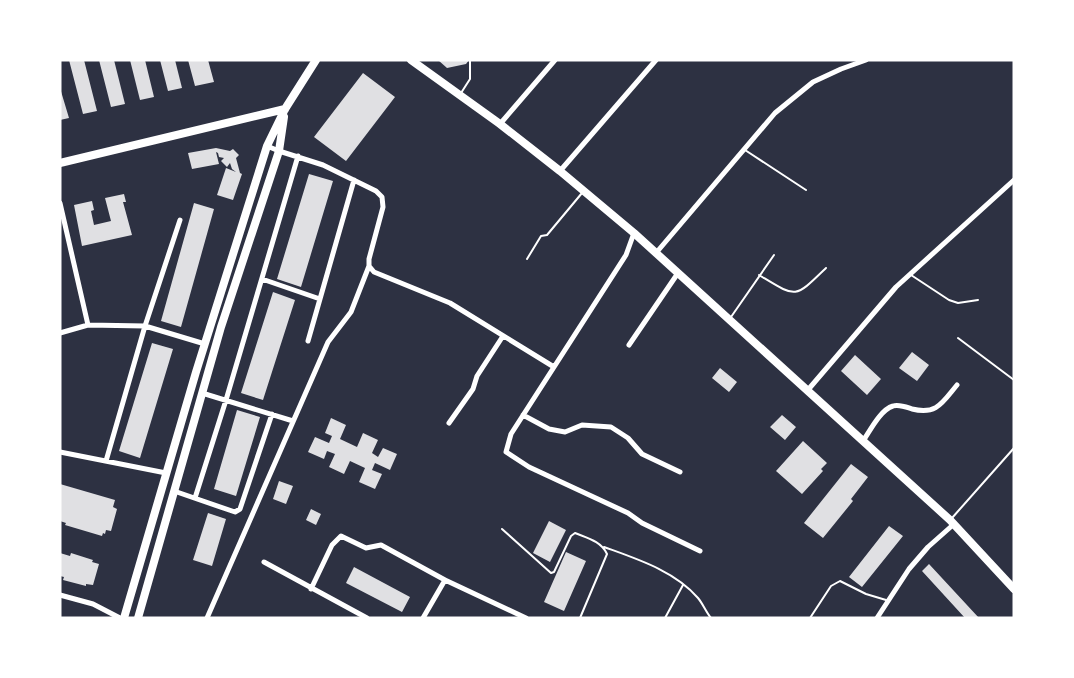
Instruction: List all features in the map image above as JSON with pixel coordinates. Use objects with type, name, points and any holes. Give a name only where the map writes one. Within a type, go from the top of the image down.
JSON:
[{"type":"main road","points":[[122,618],[267,146],[285,110],[316,60]]},
{"type":"main road","points":[[411,60],[500,124],[634,233],[952,522],[1013,587]]},
{"type":"main road","points":[[138,618],[138,611],[202,393],[279,152],[285,110]]},
{"type":"main road","points":[[60,163],[285,110]]},
{"type":"street","points":[[500,124],[555,60]]},
{"type":"street","points":[[560,171],[656,60]]},
{"type":"street","points":[[656,253],[775,112],[813,82],[866,60]]},
{"type":"street","points":[[207,618],[328,342],[351,312],[369,266],[383,207],[382,197],[376,191],[323,165],[279,152],[267,146]]},
{"type":"street","points":[[195,498],[298,156]]},
{"type":"street","points":[[308,341],[354,180]]},
{"type":"street","points":[[807,391],[896,288],[1014,180]]},
{"type":"street","points":[[60,203],[88,325]]},
{"type":"street","points":[[106,461],[180,220]]},
{"type":"street","points":[[634,233],[626,255],[511,434],[506,452],[529,467],[628,513],[642,523],[700,551]]},
{"type":"street","points":[[369,266],[374,272],[450,303],[554,367]]},
{"type":"street","points":[[629,345],[678,273]]},
{"type":"street","points":[[262,279],[320,299]]},
{"type":"street","points":[[60,333],[88,325],[146,326],[205,344]]},
{"type":"street","points":[[449,423],[473,389],[477,376],[503,336]]},
{"type":"street","points":[[863,441],[886,411],[893,406],[922,411],[931,410],[939,407],[957,385]]},
{"type":"street","points":[[202,393],[293,421]]},
{"type":"street","points":[[174,491],[235,512],[240,509],[272,414]]},
{"type":"street","points":[[523,415],[549,429],[565,432],[582,425],[611,427],[628,438],[642,454],[680,472]]},
{"type":"street","points":[[60,452],[166,473]]},
{"type":"street","points":[[877,618],[909,569],[952,522]]},
{"type":"street","points":[[311,589],[332,545],[341,536],[366,548],[381,545],[445,580],[526,618]]},
{"type":"street","points":[[264,562],[367,618]]},
{"type":"street","points":[[423,618],[445,580]]},
{"type":"street","points":[[60,595],[93,604],[122,618]]},
{"type":"lane","points":[[460,96],[470,79],[470,60]]},
{"type":"lane","points":[[745,150],[806,190]]},
{"type":"lane","points":[[527,259],[541,236],[547,235],[584,191]]},
{"type":"lane","points":[[729,320],[774,255]]},
{"type":"lane","points":[[759,275],[794,294],[803,290],[826,268]]},
{"type":"lane","points":[[911,275],[949,300],[958,303],[978,300]]},
{"type":"lane","points":[[958,338],[1014,380]]},
{"type":"lane","points":[[1010,376],[1014,372]]},
{"type":"lane","points":[[952,522],[1014,448]]},
{"type":"lane","points":[[502,529],[551,573],[554,572],[574,533],[595,540],[604,547],[661,570],[698,598],[711,618]]},
{"type":"lane","points":[[580,618],[607,554],[604,547]]},
{"type":"lane","points":[[810,618],[831,586],[840,581],[866,594],[889,601]]},
{"type":"lane","points":[[665,618],[683,585]]},
{"type":"building","points":[[69,60],[84,60],[97,111],[83,114]]},
{"type":"building","points":[[99,60],[114,60],[125,104],[111,107]]},
{"type":"building","points":[[130,60],[145,60],[154,97],[140,100]]},
{"type":"building","points":[[160,60],[175,60],[182,88],[168,91]]},
{"type":"building","points":[[188,60],[208,60],[214,82],[195,86]]},
{"type":"building","points":[[438,60],[469,60],[466,64],[447,68]]},
{"type":"building","points":[[363,73],[395,97],[346,161],[314,137]]},
{"type":"building","points":[[60,88],[69,118],[60,120]]},
{"type":"building","points":[[216,148],[230,151],[233,149],[239,155],[236,158],[242,174],[233,200],[217,195],[226,168],[236,172],[230,163],[227,167],[221,161],[224,158],[219,157],[218,153],[216,152],[219,164],[192,169],[188,153]]},
{"type":"building","points":[[309,174],[333,181],[301,287],[277,279]]},
{"type":"building","points":[[124,194],[126,202],[123,202],[132,235],[82,246],[74,205],[92,201],[94,210],[91,211],[94,225],[111,221],[105,198]]},
{"type":"building","points":[[194,203],[214,209],[181,327],[161,321]]},
{"type":"building","points":[[273,292],[295,300],[263,400],[241,393]]},
{"type":"building","points":[[152,343],[173,349],[140,458],[119,451]]},
{"type":"building","points":[[912,352],[929,365],[917,381],[899,368]]},
{"type":"building","points":[[855,355],[881,379],[867,395],[841,371]]},
{"type":"building","points":[[720,368],[737,382],[729,392],[712,378]]},
{"type":"building","points":[[237,410],[260,417],[236,496],[214,489]]},
{"type":"building","points":[[782,415],[796,427],[785,440],[770,427]]},
{"type":"building","points":[[331,418],[346,425],[340,439],[357,447],[363,433],[378,440],[372,453],[378,457],[383,448],[397,454],[390,470],[375,463],[372,470],[382,474],[375,489],[359,482],[365,468],[350,461],[344,474],[329,467],[335,454],[327,451],[324,459],[308,452],[315,437],[329,443],[332,436],[325,433]]},
{"type":"building","points":[[803,441],[827,463],[821,469],[823,471],[802,494],[776,471]]},
{"type":"building","points":[[851,464],[868,477],[851,499],[853,501],[823,538],[804,523]]},
{"type":"building","points":[[279,481],[293,486],[286,504],[273,499]]},
{"type":"building","points":[[60,484],[115,500],[113,507],[117,509],[111,531],[106,530],[102,536],[65,525],[66,523],[60,521]]},
{"type":"building","points":[[311,509],[321,514],[316,525],[306,520]]},
{"type":"building","points":[[208,513],[226,519],[212,566],[193,560]]},
{"type":"building","points":[[549,521],[566,530],[550,562],[533,553]]},
{"type":"building","points":[[889,526],[903,536],[862,587],[849,577]]},
{"type":"building","points":[[566,552],[586,561],[564,611],[544,602]]},
{"type":"building","points":[[60,553],[70,556],[71,553],[99,564],[93,585],[86,584],[86,586],[63,580],[64,577],[60,576]]},
{"type":"building","points":[[929,564],[979,618],[965,618],[922,571]]},
{"type":"building","points":[[354,567],[410,597],[402,612],[346,583]]}]
